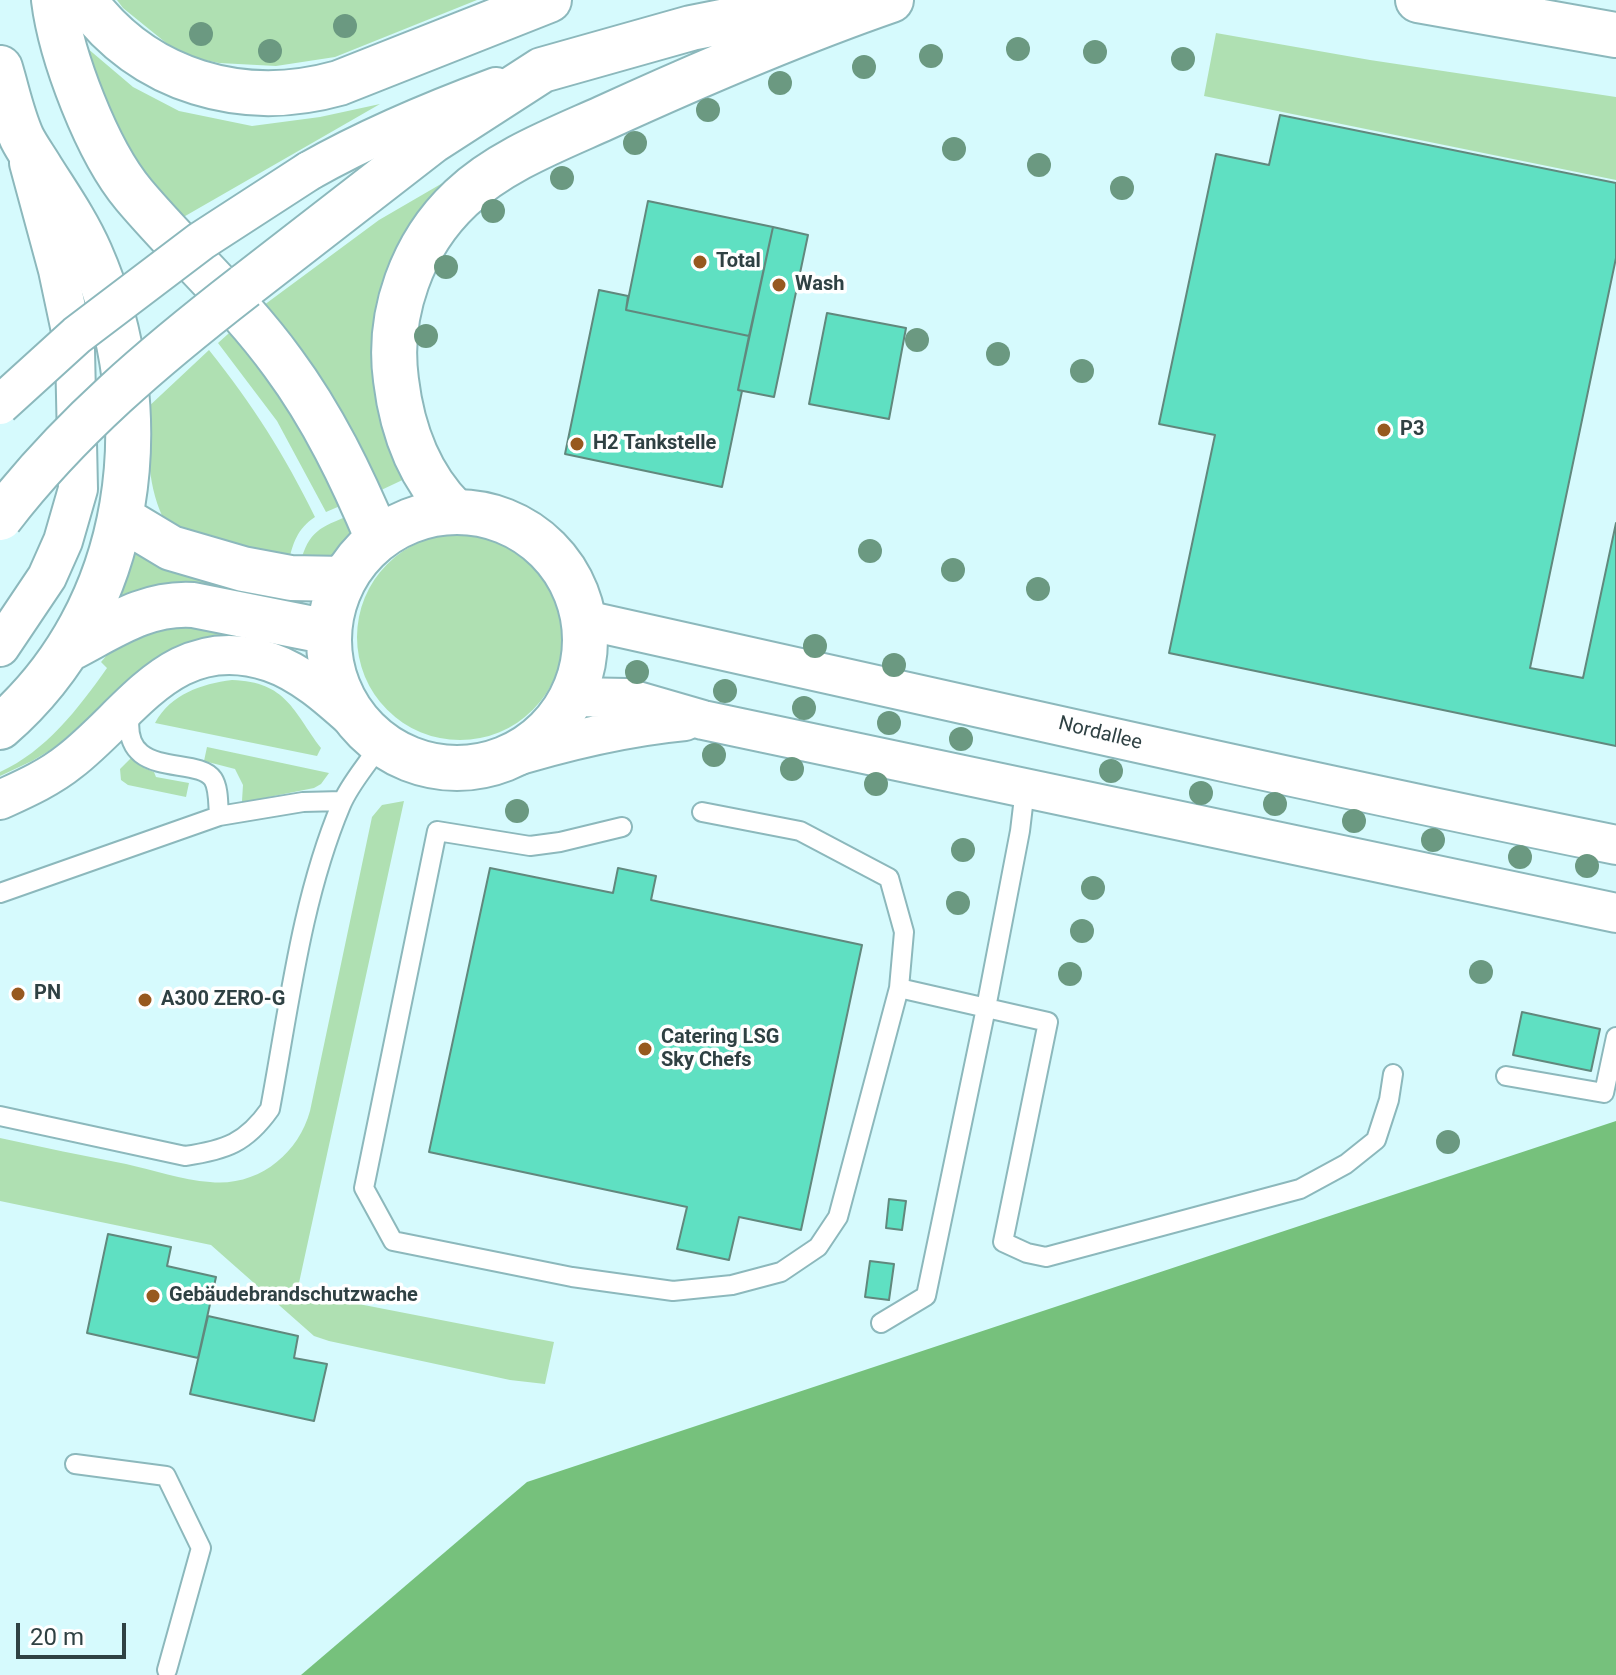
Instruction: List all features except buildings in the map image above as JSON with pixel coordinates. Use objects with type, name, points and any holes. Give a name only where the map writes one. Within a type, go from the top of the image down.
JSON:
[{"type":"main road","points":[[54,0],[71,71],[95,130],[132,192],[214,281],[283,363],[336,444],[378,539]]},
{"type":"main road","points":[[84,0],[135,53],[171,73],[211,88],[263,95],[306,91],[339,83],[549,0]]},
{"type":"main road","points":[[0,518],[68,439],[173,341],[432,141],[542,70],[691,28],[836,0]]},
{"type":"main road","points":[[454,511],[425,475],[409,442],[394,371],[394,346],[402,295],[424,243],[440,221],[461,197],[486,178],[563,136],[725,64],[891,0]]},
{"type":"main road","points":[[1418,0],[1616,35]]},
{"type":"main road","points":[[0,68],[22,138],[90,252],[115,321],[123,355],[128,445],[121,518],[110,563],[69,649],[0,727]]},
{"type":"main road","points":[[454,511],[491,516],[525,530],[553,554],[574,585],[585,620],[586,646],[582,672],[573,697],[560,718],[543,736],[500,761],[473,767],[446,768],[419,762],[375,738],[354,716],[342,697],[330,654],[329,632],[334,605],[344,579],[359,557],[378,539],[414,519],[454,511]]},
{"type":"main road","points":[[121,518],[171,548],[243,569],[291,578],[344,579]]},
{"type":"main road","points":[[69,649],[142,611],[175,604],[329,632]]},
{"type":"street","points":[[0,405],[77,335],[201,241],[337,155],[432,110],[542,70]]},
{"type":"street","points":[[0,647],[47,577],[63,541],[78,489],[75,350],[58,270],[22,138]]},
{"type":"street","name":"Nordallee","points":[[585,620],[1038,719],[1186,755],[1616,845]]},
{"type":"street","points":[[0,800],[40,781],[70,761],[153,684],[190,660],[219,655],[245,656],[271,662],[290,672],[317,689],[375,738]]},
{"type":"street","points":[[573,697],[627,698],[703,720],[1616,913]]},
{"type":"street","points":[[500,761],[602,733],[642,725],[703,720]]},
{"type":"lane","points":[[132,703],[129,716],[133,742],[144,756],[161,763],[206,772],[215,781],[219,816]]},
{"type":"lane","points":[[0,1116],[185,1156],[234,1145],[256,1128],[270,1109],[320,865],[342,801],[375,738]]},
{"type":"lane","points":[[881,1323],[926,1296],[986,1008],[1020,831],[1025,789]]},
{"type":"lane","points":[[0,893],[219,816],[303,802],[342,801]]},
{"type":"lane","points":[[622,827],[530,846],[437,831],[364,1188],[393,1241],[572,1277],[673,1291],[732,1285],[781,1272],[818,1247],[838,1217],[899,988],[904,932],[889,878],[800,831],[702,812]]},
{"type":"lane","points":[[899,988],[1048,1022],[1003,1242],[1027,1253],[1046,1257],[1300,1189],[1335,1170],[1376,1140],[1389,1100],[1393,1074]]},
{"type":"lane","points":[[1506,1076],[1604,1093],[1616,1037]]},
{"type":"lane","points":[[75,1464],[166,1476],[201,1548],[167,1670]]},
{"type":"green space","points":[[117,0],[477,0],[335,57],[276,66],[219,63],[181,55]]},
{"type":"green space","points":[[1216,33],[1616,97],[1616,180],[1204,96]]},
{"type":"green space","points":[[80,42],[133,87],[179,111],[252,126],[320,117],[380,104],[180,219],[120,140]]},
{"type":"green space","points":[[465,170],[411,236],[411,476],[377,492],[260,308],[379,220]]},
{"type":"green space","points":[[238,325],[347,503],[326,512],[277,421],[218,343]]},
{"type":"green space","points":[[209,350],[267,430],[315,517],[297,537],[288,564],[274,563],[166,523],[160,510],[150,467],[146,409]]},
{"type":"green space","points":[[350,515],[350,540],[341,554],[324,561],[300,564],[307,544],[317,532]]},
{"type":"green space","points":[[460,534],[499,542],[533,564],[555,598],[563,637],[555,676],[533,710],[499,732],[460,740],[421,732],[387,710],[365,676],[357,637],[365,598],[387,564],[421,542]]},
{"type":"green space","points":[[128,552],[284,585],[278,611],[118,614],[114,589]]},
{"type":"green space","points":[[155,620],[241,636],[210,638],[108,701],[54,748],[0,776],[0,772],[32,753],[60,728],[107,668],[101,662],[112,649]]},
{"type":"green space","points":[[232,680],[265,686],[287,701],[321,748],[317,756],[155,723],[169,705],[188,692]]},
{"type":"green space","points":[[207,747],[329,773],[314,788],[244,802],[243,785],[235,769],[204,761]]},
{"type":"green space","points":[[131,758],[154,772],[156,777],[189,783],[186,797],[128,785],[121,780],[120,769]]},
{"type":"green space","points":[[404,801],[297,1292],[554,1342],[545,1384],[510,1380],[314,1336],[211,1245],[0,1201],[0,1138],[210,1182],[244,1179],[273,1165],[285,1154],[296,1141],[310,1111],[372,817],[382,805]]},
{"type":"green space","points":[[1616,1121],[1616,1675],[301,1675],[527,1482]]},
{"type":"place","name":"Total","points":[[700,262]]},
{"type":"place","name":"Wash","points":[[779,285]]},
{"type":"place","name":"P3","points":[[1384,430]]},
{"type":"place","name":"H2 Tankstelle","points":[[577,444]]},
{"type":"place","name":"PN","points":[[18,994]]},
{"type":"place","name":"A300 ZERO-G","points":[[145,1000]]},
{"type":"place","name":"Catering LSG Sky Chefs","points":[[645,1049]]},
{"type":"place","name":"Gebäudebrandschutzwache","points":[[153,1296]]}]
